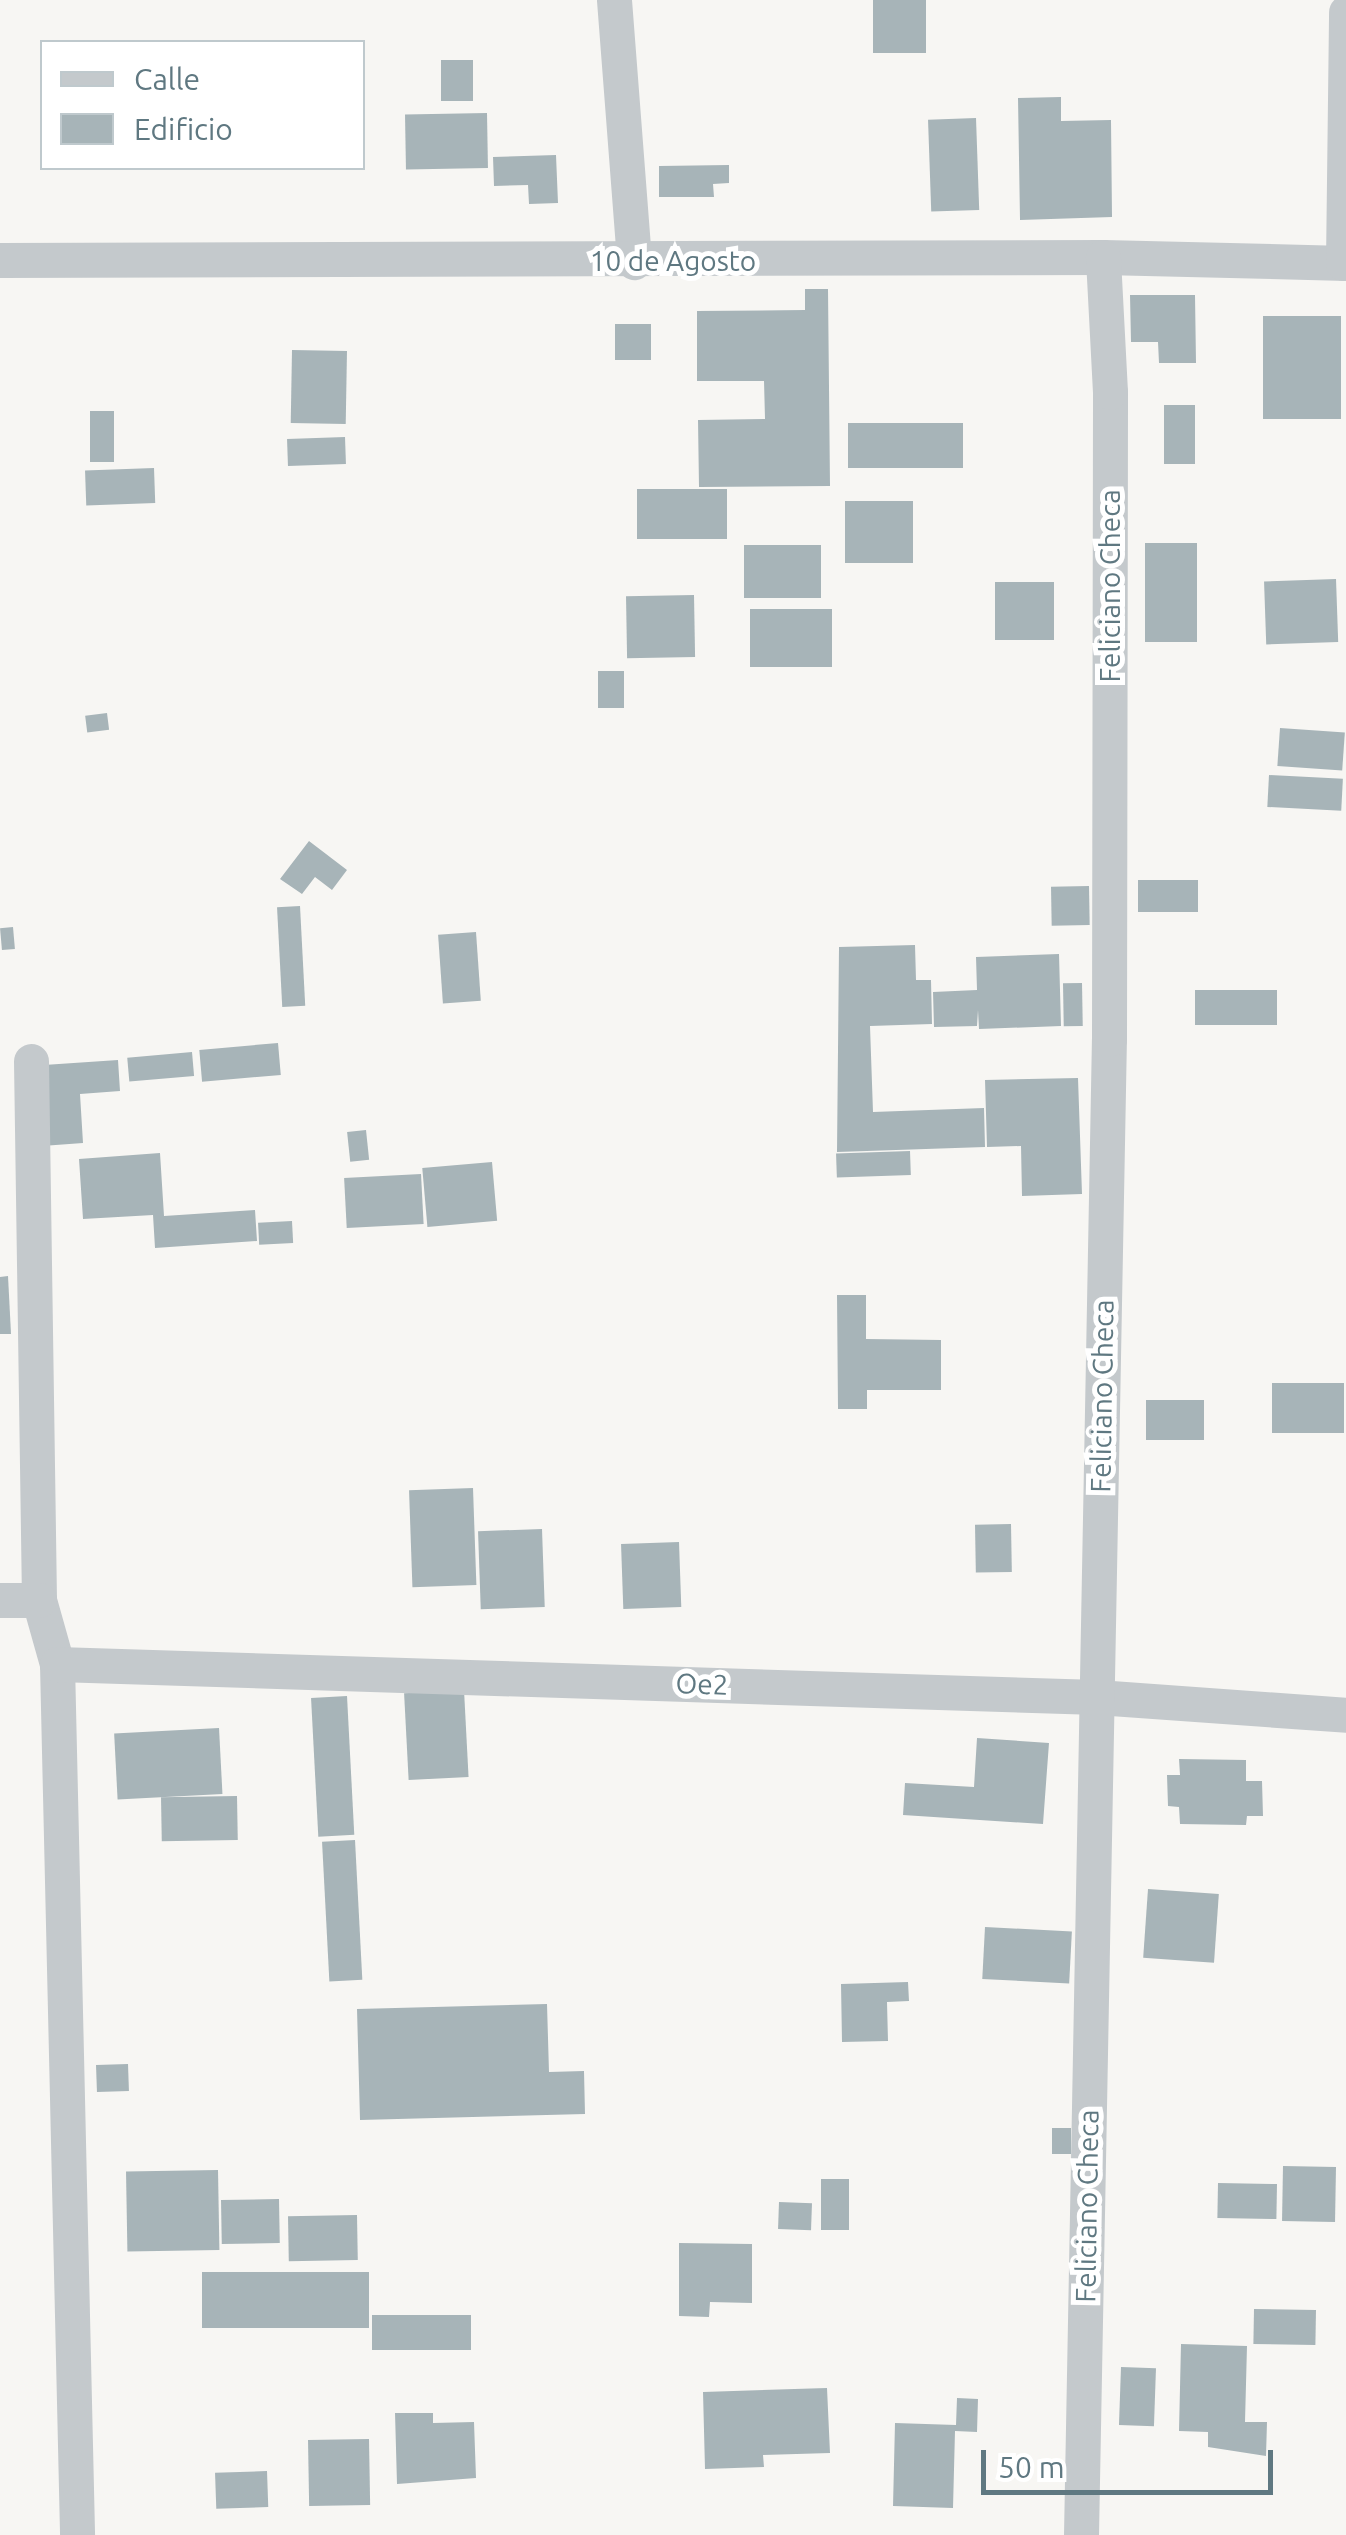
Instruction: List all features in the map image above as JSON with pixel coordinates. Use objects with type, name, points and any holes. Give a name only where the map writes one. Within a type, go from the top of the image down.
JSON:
[{"type":"street","points":[[614,0],[634,262]]},
{"type":"street","points":[[1344,263],[1346,12]]},
{"type":"street","name":"10 de Agosto","points":[[0,260],[634,262],[1104,257],[1344,263]]},
{"type":"street","name":"Feliciano Checa","points":[[1082,2535],[1110,1039],[1110,392],[1104,257]]},
{"type":"street","points":[[31,1061],[39,1600],[57,1664],[77,2535]]},
{"type":"street","points":[[0,1600],[39,1600]]},
{"type":"street","name":"Oe2","points":[[57,1664],[1096,1697],[1346,1715]]},
{"type":"building","points":[[873,0],[926,0],[926,53],[873,53]]},
{"type":"building","points":[[441,60],[473,60],[473,101],[441,101]]},
{"type":"building","points":[[1061,97],[1061,121],[1111,120],[1112,217],[1020,220],[1018,98]]},
{"type":"building","points":[[487,113],[488,168],[406,169],[405,114]]},
{"type":"building","points":[[976,118],[979,210],[931,212],[928,120]]},
{"type":"building","points":[[556,155],[558,203],[529,204],[528,185],[494,186],[493,157]]},
{"type":"building","points":[[729,165],[729,183],[713,184],[714,197],[659,197],[659,166]]},
{"type":"building","points":[[805,289],[828,289],[830,486],[699,487],[698,420],[765,419],[764,381],[697,381],[697,311],[805,310]]},
{"type":"building","points":[[1130,295],[1195,295],[1196,363],[1159,363],[1158,342],[1131,342]]},
{"type":"building","points":[[1263,316],[1341,316],[1341,419],[1263,419]]},
{"type":"building","points":[[615,324],[651,324],[651,360],[615,360]]},
{"type":"building","points":[[292,350],[347,351],[346,424],[291,423]]},
{"type":"building","points":[[1164,405],[1195,405],[1195,464],[1164,464]]},
{"type":"building","points":[[90,411],[114,411],[114,462],[90,462]]},
{"type":"building","points":[[848,423],[963,423],[963,468],[848,468]]},
{"type":"building","points":[[345,437],[346,464],[288,466],[287,439]]},
{"type":"building","points":[[154,468],[155,503],[86,505],[85,470]]},
{"type":"building","points":[[637,489],[727,489],[727,539],[637,539]]},
{"type":"building","points":[[845,501],[913,501],[913,563],[845,563]]},
{"type":"building","points":[[1145,543],[1197,543],[1197,642],[1145,642]]},
{"type":"building","points":[[744,545],[821,545],[821,598],[744,598]]},
{"type":"building","points":[[1336,579],[1338,642],[1266,644],[1264,582]]},
{"type":"building","points":[[995,582],[1054,582],[1054,640],[995,640]]},
{"type":"building","points":[[694,595],[695,657],[627,658],[626,596]]},
{"type":"building","points":[[750,609],[832,609],[832,667],[750,667]]},
{"type":"building","points":[[598,671],[624,671],[624,708],[598,708]]},
{"type":"building","points":[[107,713],[109,730],[87,733],[85,716]]},
{"type":"building","points":[[1280,728],[1345,733],[1342,770],[1277,766]]},
{"type":"building","points":[[1269,775],[1343,779],[1341,811],[1267,807]]},
{"type":"building","points":[[309,841],[347,870],[332,890],[315,877],[302,894],[280,879]]},
{"type":"building","points":[[1138,880],[1198,880],[1198,912],[1138,912]]},
{"type":"building","points":[[1089,886],[1090,925],[1052,926],[1051,887]]},
{"type":"building","points":[[300,906],[305,1006],[282,1007],[277,907]]},
{"type":"building","points":[[13,927],[15,949],[2,950],[0,928]]},
{"type":"building","points":[[476,932],[481,1001],[443,1003],[438,935]]},
{"type":"building","points":[[915,945],[916,980],[931,980],[932,1024],[870,1026],[873,1112],[984,1108],[985,1147],[837,1152],[839,947]]},
{"type":"building","points":[[1059,954],[1061,1026],[979,1029],[978,1010],[977,1026],[934,1027],[933,992],[977,990],[976,957]]},
{"type":"building","points":[[1063,983],[1082,983],[1083,1026],[1064,1026]]},
{"type":"building","points":[[1195,990],[1277,990],[1277,1025],[1195,1025]]},
{"type":"building","points":[[278,1043],[281,1075],[202,1082],[199,1050]]},
{"type":"building","points":[[192,1052],[194,1076],[129,1082],[127,1058]]},
{"type":"building","points":[[118,1060],[120,1091],[80,1094],[83,1143],[42,1146],[44,1065]]},
{"type":"building","points":[[1078,1078],[1082,1194],[1022,1196],[1021,1146],[987,1147],[985,1080]]},
{"type":"building","points":[[366,1130],[369,1160],[350,1162],[347,1132]]},
{"type":"building","points":[[910,1151],[911,1175],[837,1178],[836,1154]]},
{"type":"building","points":[[160,1153],[164,1216],[255,1210],[257,1241],[155,1248],[153,1215],[83,1219],[79,1159]]},
{"type":"building","points":[[492,1162],[497,1221],[427,1227],[422,1168]]},
{"type":"building","points":[[421,1174],[424,1224],[347,1228],[344,1178]]},
{"type":"building","points":[[292,1221],[293,1243],[259,1245],[258,1223]]},
{"type":"building","points":[[8,1276],[11,1334],[0,1334],[0,1277]]},
{"type":"building","points":[[837,1295],[866,1295],[866,1339],[941,1340],[941,1390],[867,1390],[867,1409],[838,1409]]},
{"type":"building","points":[[1272,1383],[1344,1383],[1344,1433],[1272,1433]]},
{"type":"building","points":[[1146,1400],[1204,1400],[1204,1440],[1146,1440]]},
{"type":"building","points":[[473,1488],[476,1585],[412,1587],[409,1490]]},
{"type":"building","points":[[1011,1524],[1012,1572],[976,1573],[975,1525]]},
{"type":"building","points":[[542,1529],[545,1607],[481,1609],[478,1531]]},
{"type":"building","points":[[679,1542],[681,1607],[623,1609],[621,1544]]},
{"type":"building","points":[[464,1690],[469,1777],[409,1780],[404,1693]]},
{"type":"building","points":[[347,1696],[354,1835],[318,1837],[311,1698]]},
{"type":"building","points":[[219,1728],[222,1794],[118,1799],[114,1733]]},
{"type":"building","points":[[977,1738],[1049,1743],[1043,1824],[903,1815],[905,1783],[974,1787]]},
{"type":"building","points":[[1179,1759],[1246,1760],[1246,1781],[1262,1781],[1263,1816],[1247,1816],[1246,1825],[1180,1824],[1179,1807],[1168,1806],[1167,1775],[1180,1775]]},
{"type":"building","points":[[237,1796],[238,1840],[162,1841],[161,1797]]},
{"type":"building","points":[[355,1840],[362,1980],[329,1982],[322,1842]]},
{"type":"building","points":[[1148,1889],[1219,1894],[1214,1963],[1143,1958]]},
{"type":"building","points":[[985,1927],[1072,1932],[1069,1983],[982,1979]]},
{"type":"building","points":[[908,1982],[909,2001],[887,2002],[888,2041],[842,2042],[841,1984]]},
{"type":"building","points":[[547,2004],[549,2072],[584,2071],[585,2114],[360,2120],[357,2009]]},
{"type":"building","points":[[128,2064],[129,2091],[97,2092],[96,2065]]},
{"type":"building","points":[[1052,2128],[1071,2128],[1071,2154],[1052,2154]]},
{"type":"building","points":[[1283,2166],[1336,2167],[1335,2222],[1282,2221]]},
{"type":"building","points":[[218,2170],[219,2250],[127,2252],[126,2172]]},
{"type":"building","points":[[821,2179],[849,2179],[849,2230],[821,2230]]},
{"type":"building","points":[[1218,2183],[1277,2184],[1276,2219],[1217,2218]]},
{"type":"building","points":[[279,2199],[280,2243],[222,2244],[221,2200]]},
{"type":"building","points":[[779,2202],[812,2203],[811,2230],[778,2229]]},
{"type":"building","points":[[357,2215],[358,2260],[289,2261],[288,2216]]},
{"type":"building","points":[[679,2243],[752,2244],[752,2303],[710,2302],[709,2317],[679,2316]]},
{"type":"building","points":[[202,2272],[369,2272],[369,2328],[202,2328]]},
{"type":"building","points":[[1254,2309],[1316,2310],[1315,2345],[1253,2344]]},
{"type":"building","points":[[372,2315],[471,2315],[471,2350],[372,2350]]},
{"type":"building","points":[[1181,2344],[1247,2346],[1245,2422],[1267,2422],[1266,2456],[1208,2447],[1208,2432],[1179,2431]]},
{"type":"building","points":[[1121,2367],[1156,2368],[1154,2426],[1119,2425]]},
{"type":"building","points":[[827,2388],[830,2453],[763,2455],[764,2467],[705,2469],[703,2392]]},
{"type":"building","points":[[957,2398],[978,2399],[977,2432],[955,2431],[953,2508],[893,2506],[895,2423],[956,2425]]},
{"type":"building","points":[[395,2413],[433,2413],[433,2423],[474,2422],[476,2478],[397,2484]]},
{"type":"building","points":[[369,2439],[370,2505],[309,2506],[308,2440]]},
{"type":"building","points":[[267,2471],[268,2507],[216,2509],[215,2473]]}]
